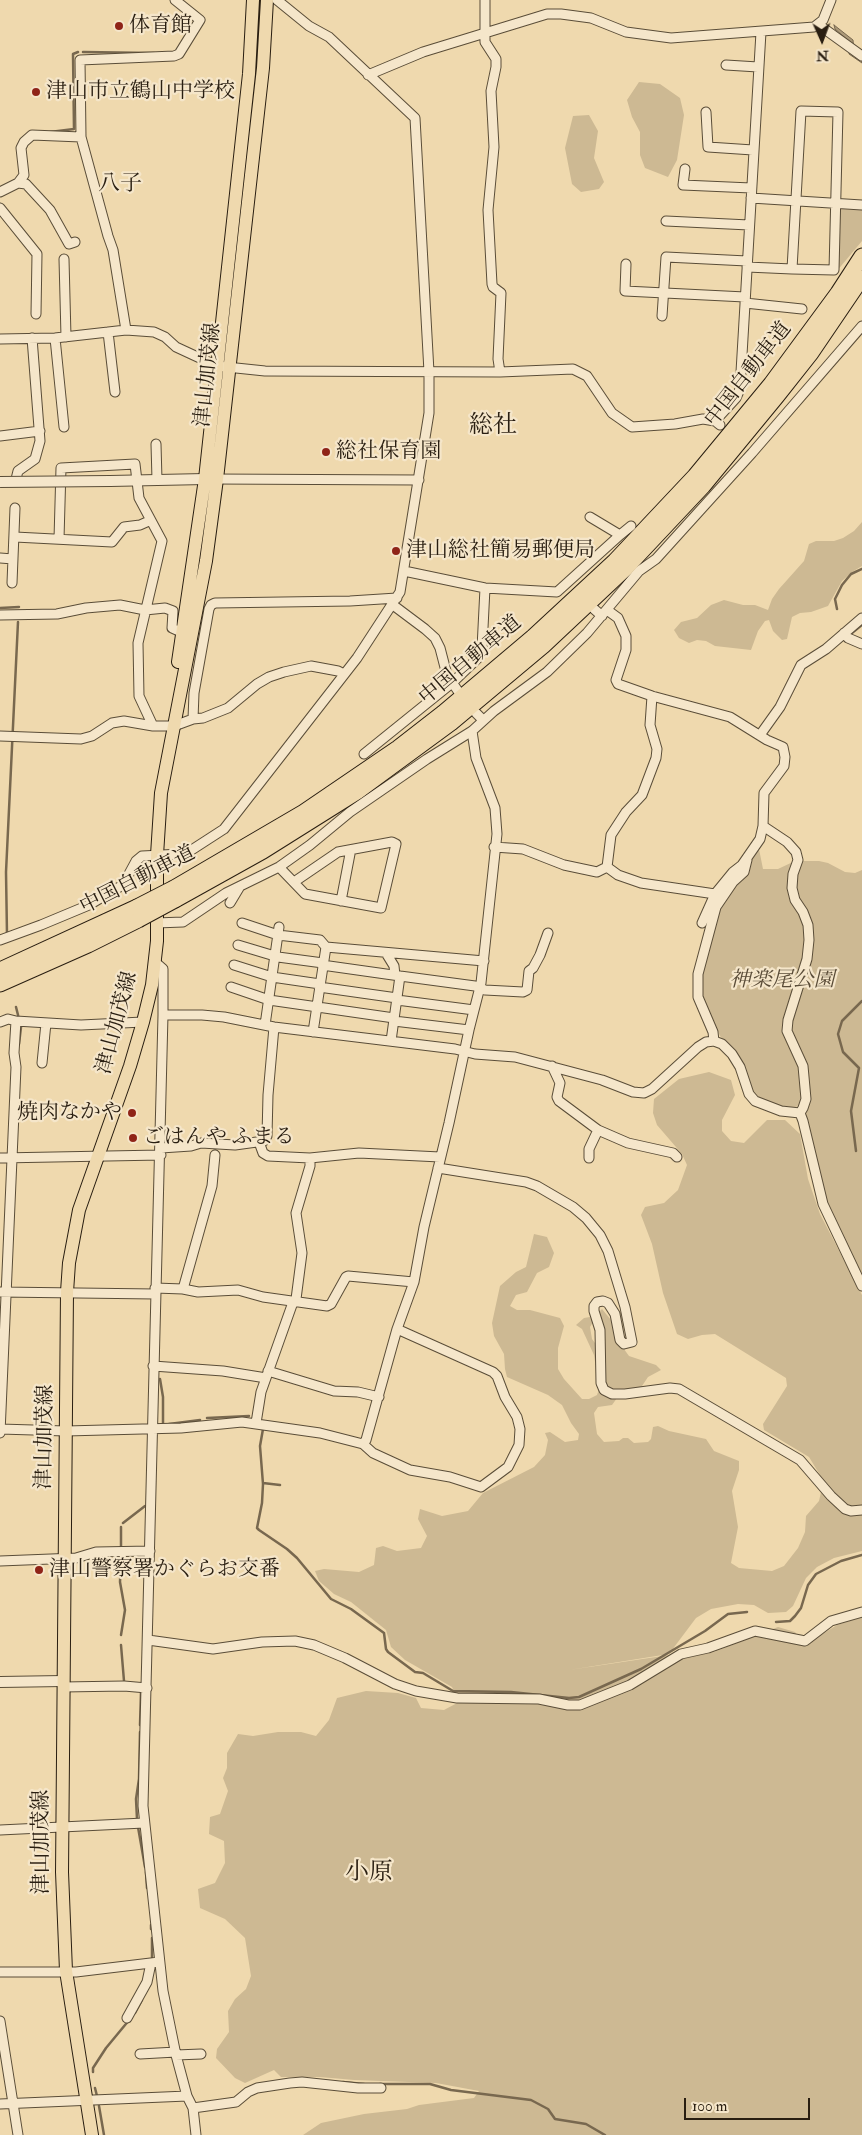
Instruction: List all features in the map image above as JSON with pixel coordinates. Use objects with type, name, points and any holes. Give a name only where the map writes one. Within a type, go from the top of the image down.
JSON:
[{"type":"highway","name":"中国自動車道","points":[[175,894],[304,812],[398,748],[489,675],[547,624],[615,560],[701,469],[776,378],[838,293],[862,256]]},
{"type":"highway","name":"中国自動車道","points":[[0,984],[263,851],[357,792],[451,723],[543,646],[625,569],[703,486],[777,396],[862,278]]},
{"type":"highway","name":"中国自動車道","points":[[0,970],[137,914]]},
{"type":"main road","name":"津山加茂線","points":[[224,367],[249,74],[253,0]]},
{"type":"main road","name":"津山加茂線","points":[[171,726],[206,561],[211,479],[263,68],[267,0]]},
{"type":"main road","name":"津山加茂線","points":[[92,2135],[66,1971],[62,1826],[67,1292],[69,1263],[79,1210],[143,1022],[152,986],[155,962],[157,855],[161,793],[183,633],[211,479]]},
{"type":"street","points":[[126,330],[113,250],[82,137],[80,60],[174,56],[180,54],[200,20],[175,0]]},
{"type":"street","points":[[0,940],[40,926],[89,905],[123,885],[136,861],[142,856],[182,854],[190,851],[224,829],[344,674],[395,602],[404,571],[429,413],[429,372],[415,118],[329,37],[309,26],[277,0]]},
{"type":"street","points":[[485,0],[485,42],[496,59],[491,91],[494,147],[488,210],[492,284],[501,293],[498,359],[500,372]]},
{"type":"street","points":[[368,75],[423,52],[536,17],[561,14],[591,18],[626,32],[671,38],[807,29],[819,24],[831,0]]},
{"type":"street","points":[[819,24],[855,51]]},
{"type":"street","points":[[0,339],[55,338],[126,330],[154,332],[165,337],[176,347],[224,367],[265,371],[500,372],[573,369],[587,376],[612,413],[632,427],[676,424],[703,419],[717,423],[736,398],[740,389],[761,32]]},
{"type":"street","points":[[726,65],[758,67]]},
{"type":"street","points":[[662,316],[666,257],[792,269],[834,270],[836,204],[834,199],[838,112],[801,111],[792,269]]},
{"type":"street","points":[[706,112],[708,147],[753,150]]},
{"type":"street","points":[[0,192],[18,183],[24,175],[22,148],[24,142],[32,135],[82,137]]},
{"type":"street","points":[[685,169],[683,185],[751,188]]},
{"type":"street","points":[[18,183],[26,184],[50,210],[69,244],[75,242]]},
{"type":"street","points":[[750,198],[862,205]]},
{"type":"street","points":[[0,208],[37,254],[36,314]]},
{"type":"street","points":[[666,221],[749,225]]},
{"type":"street","points":[[64,259],[66,337]]},
{"type":"street","points":[[626,264],[625,291],[745,300],[802,308]]},
{"type":"street","points":[[156,923],[183,922],[226,893],[279,867],[310,845],[350,812],[427,758],[472,731],[483,720],[547,672],[605,613],[639,571],[656,559],[749,450],[862,326]]},
{"type":"street","points":[[108,332],[115,392]]},
{"type":"street","points":[[16,479],[18,471],[31,463],[37,454],[40,441],[32,338]]},
{"type":"street","points":[[55,338],[64,427]]},
{"type":"street","points":[[0,436],[40,431]]},
{"type":"street","points":[[156,444],[157,480]]},
{"type":"street","points":[[59,539],[61,468],[135,464],[139,498],[160,535],[162,544],[138,643],[139,696],[153,726]]},
{"type":"street","points":[[0,482],[211,479],[419,480]]},
{"type":"street","points":[[12,583],[15,508]]},
{"type":"street","points":[[590,517],[620,535]]},
{"type":"street","points":[[15,537],[112,542],[124,527],[140,525],[150,520]]},
{"type":"street","points":[[404,571],[485,588],[564,592],[568,582],[630,526]]},
{"type":"street","points":[[0,558],[13,559]]},
{"type":"street","points":[[364,754],[452,683],[478,658],[482,648],[485,588]]},
{"type":"street","points":[[193,719],[194,692],[211,605],[395,602],[435,638],[440,648],[447,674],[458,691]]},
{"type":"street","points":[[0,615],[57,614],[86,608],[120,605],[145,610],[165,608],[173,611],[172,628],[183,633]]},
{"type":"street","points":[[594,609],[618,618],[626,636],[626,650],[616,680],[618,684],[652,696],[730,717],[783,747],[784,766],[764,793],[763,826],[760,839],[747,860],[715,894],[702,923]]},
{"type":"street","points":[[760,735],[780,707],[801,665],[826,649],[862,618]]},
{"type":"street","points":[[844,633],[848,638],[862,644]]},
{"type":"street","points":[[0,736],[82,739],[92,736],[112,723],[124,721],[153,726],[171,726],[203,718],[228,708],[257,684],[269,677],[284,672],[311,666],[338,671],[344,674]]},
{"type":"street","points":[[607,867],[611,835],[626,812],[642,795],[656,758],[657,749],[650,725],[652,696]]},
{"type":"street","points":[[476,713],[483,720]]},
{"type":"street","points":[[363,1444],[371,1426],[397,1329],[414,1282],[440,1157],[457,1091],[463,1052],[480,988],[496,834],[495,808],[476,758],[472,731]]},
{"type":"street","points":[[763,826],[787,842],[796,852],[798,860],[793,874],[792,888],[795,900],[804,912],[808,925],[807,959],[788,1020],[787,1031],[804,1066],[806,1099],[804,1108],[800,1113]]},
{"type":"street","points":[[279,867],[305,894],[381,908],[396,844],[392,842],[338,852],[294,882]]},
{"type":"street","points":[[494,847],[522,849],[564,865],[597,872],[607,867]]},
{"type":"street","points":[[341,901],[350,854],[349,850]]},
{"type":"street","points":[[714,1041],[713,1032],[698,998],[698,974],[716,907],[733,882],[744,872],[747,860]]},
{"type":"street","points":[[607,867],[618,875],[641,883],[715,894]]},
{"type":"street","points":[[230,903],[239,888]]},
{"type":"street","points":[[242,924],[320,940],[326,947],[484,961]]},
{"type":"street","points":[[0,1158],[161,1151],[201,1143],[227,1145],[264,1141],[267,1136],[269,1000],[278,931]]},
{"type":"street","points":[[238,945],[275,956],[322,964],[480,988],[523,992],[527,990],[528,971],[533,968],[540,955],[548,933]]},
{"type":"street","points":[[313,1032],[326,947]]},
{"type":"street","points":[[386,953],[394,966],[397,976],[397,999],[391,1041]]},
{"type":"street","points":[[155,962],[163,969],[163,1015],[161,1151],[153,1366],[147,1688],[143,1793],[144,1823],[156,1914],[155,1962],[176,2054],[193,2108],[196,2135]]},
{"type":"street","points":[[234,965],[272,977],[397,999],[474,1010]]},
{"type":"street","points":[[231,987],[269,1000],[468,1030]]},
{"type":"street","points":[[163,1015],[202,1015],[313,1032],[515,1057],[602,1080],[623,1090],[644,1092],[652,1089],[698,1047],[706,1042],[714,1041],[722,1044],[732,1054],[740,1067],[749,1094],[755,1101],[780,1111],[800,1113]]},
{"type":"street","points":[[0,1022],[8,1019],[81,1024],[143,1022]]},
{"type":"street","points":[[16,1021],[14,1053],[16,1067],[11,1158],[4,1226],[0,1430],[153,1429],[242,1422],[256,1423],[339,1437],[363,1444],[373,1453],[410,1470],[450,1477],[481,1487],[508,1467],[519,1445],[520,1429],[517,1417],[505,1397],[497,1376],[397,1329]]},
{"type":"street","points":[[42,1064],[46,1023]]},
{"type":"street","points":[[552,1066],[560,1083],[557,1097],[559,1101],[598,1130],[628,1143],[673,1153],[677,1157]]},
{"type":"street","points":[[800,1113],[804,1121],[822,1204],[862,1286]]},
{"type":"street","points":[[589,1158],[589,1149],[598,1130]]},
{"type":"street","points":[[259,1142],[263,1153],[268,1156],[310,1158],[359,1153],[440,1157]]},
{"type":"street","points":[[183,1289],[212,1186],[215,1155]]},
{"type":"street","points":[[256,1423],[261,1392],[292,1305],[295,1303],[302,1252],[296,1213],[310,1166],[310,1158]]},
{"type":"street","points":[[438,1168],[526,1182],[537,1186],[573,1207],[586,1218],[600,1235],[608,1251],[625,1307],[632,1342],[624,1344],[620,1340],[615,1314],[608,1303],[603,1301],[594,1306],[600,1330],[601,1383],[604,1390],[612,1394],[625,1394],[670,1388],[679,1389],[800,1460],[831,1496],[845,1509],[851,1512],[862,1510]]},
{"type":"street","points":[[3,1292],[155,1291],[183,1289],[198,1292],[238,1290],[295,1303],[327,1306],[331,1304],[348,1276],[414,1282]]},
{"type":"street","points":[[153,1366],[267,1375],[334,1391],[358,1392],[378,1397]]},
{"type":"street","points":[[0,1561],[76,1558],[96,1552],[150,1552]]},
{"type":"street","points":[[148,1640],[213,1649],[262,1642],[295,1641],[314,1645],[395,1684],[416,1691],[457,1698],[539,1699],[568,1706],[592,1701],[630,1685],[681,1654],[708,1648],[755,1631],[805,1641],[832,1621],[862,1612]]},
{"type":"street","points":[[0,1682],[147,1688]]},
{"type":"street","points":[[0,1830],[144,1823]]},
{"type":"street","points":[[0,1972],[76,1972],[155,1962]]},
{"type":"street","points":[[127,2018],[147,1982],[155,1962]]},
{"type":"street","points":[[0,2021],[18,2135]]},
{"type":"street","points":[[140,2054],[201,2054]]},
{"type":"street","points":[[193,2108],[236,2102],[248,2092],[257,2088],[290,2082],[381,2088]]},
{"type":"street","points":[[0,2104],[188,2096]]},
{"type":"green space","points":[[639,82],[660,84],[680,98],[684,115],[677,160],[668,177],[645,168],[640,155],[640,132],[632,117],[627,100]]},
{"type":"green space","points":[[589,115],[598,131],[594,158],[604,182],[599,189],[581,192],[572,184],[565,148],[573,116]]},
{"type":"green space","points":[[840,209],[862,210],[862,241],[836,272]]},
{"type":"green space","points":[[862,522],[862,566],[842,581],[828,606],[792,617],[787,639],[782,640],[773,631],[769,620],[765,621],[758,631],[751,650],[715,646],[706,641],[697,640],[689,643],[679,638],[674,630],[681,622],[697,618],[711,605],[724,600],[743,605],[755,605],[768,610],[772,599],[779,589],[804,561],[809,544],[816,541],[834,541],[843,538],[854,531]]},
{"type":"green space","name":"神楽尾公園","points":[[759,849],[763,869],[778,869],[795,861],[819,861],[828,863],[845,872],[855,873],[862,870],[862,1274],[823,1195],[807,1125],[806,1110],[799,1105],[793,1109],[785,1109],[759,1100],[752,1091],[727,1044],[720,1036],[702,999],[701,980],[714,916],[754,853]]},
{"type":"green space","points":[[709,1072],[731,1080],[735,1095],[722,1120],[722,1131],[731,1141],[744,1143],[767,1120],[785,1120],[800,1134],[808,1179],[820,1214],[862,1295],[862,1551],[834,1558],[817,1567],[806,1578],[793,1606],[786,1612],[768,1613],[754,1605],[738,1604],[711,1609],[696,1618],[669,1654],[569,1670],[669,1655],[674,1660],[690,1657],[714,1652],[778,1627],[795,1632],[803,1643],[808,1643],[837,1625],[862,1617],[862,2135],[303,2135],[321,2123],[364,2114],[407,2109],[419,2105],[474,2098],[479,2091],[436,2083],[320,2077],[281,2077],[274,2070],[245,2083],[235,2078],[216,2058],[217,2049],[229,2032],[228,2011],[235,1999],[246,1989],[251,1976],[245,1938],[225,1919],[200,1908],[198,1889],[215,1883],[225,1863],[224,1841],[209,1834],[210,1817],[220,1814],[228,1791],[223,1778],[227,1768],[227,1753],[238,1734],[253,1736],[278,1732],[301,1732],[316,1736],[329,1720],[337,1698],[366,1691],[398,1693],[416,1698],[421,1708],[444,1710],[459,1702],[452,1687],[405,1660],[391,1647],[386,1630],[351,1602],[334,1594],[319,1581],[315,1571],[324,1569],[359,1572],[374,1565],[376,1548],[383,1546],[397,1551],[421,1548],[427,1536],[418,1519],[420,1509],[442,1516],[468,1511],[483,1493],[534,1467],[545,1455],[548,1440],[545,1433],[550,1432],[565,1442],[578,1440],[579,1434],[562,1405],[548,1395],[507,1377],[504,1354],[494,1336],[492,1323],[500,1286],[516,1272],[526,1267],[534,1234],[547,1237],[554,1253],[549,1267],[537,1273],[527,1292],[516,1295],[510,1306],[517,1310],[530,1310],[560,1318],[564,1326],[558,1348],[558,1369],[564,1379],[582,1399],[589,1399],[597,1395],[599,1389],[594,1355],[582,1329],[576,1325],[584,1318],[590,1317],[593,1322],[590,1327],[592,1339],[598,1347],[601,1321],[600,1311],[602,1309],[611,1320],[621,1345],[629,1356],[656,1365],[661,1370],[648,1377],[640,1389],[620,1394],[612,1405],[598,1407],[594,1413],[597,1434],[604,1442],[628,1438],[634,1443],[648,1442],[651,1439],[653,1427],[658,1426],[669,1431],[706,1439],[714,1451],[739,1461],[739,1470],[732,1491],[738,1527],[731,1563],[739,1568],[772,1571],[784,1566],[798,1548],[805,1532],[806,1516],[819,1501],[821,1492],[820,1475],[809,1457],[764,1430],[763,1424],[787,1386],[786,1378],[715,1334],[688,1339],[677,1334],[663,1293],[652,1244],[641,1215],[645,1207],[664,1203],[678,1190],[687,1165],[682,1154],[657,1125],[653,1113],[654,1099],[679,1079]]},
{"type":"shaded area","points":[[834,25],[853,40],[854,53],[862,60],[862,63],[849,54],[850,42],[835,29]]},
{"type":"waterway","points":[[50,132],[74,129],[73,54],[78,52]]},
{"type":"waterway","points":[[83,52],[154,53]]},
{"type":"waterway","points":[[837,609],[835,599],[842,585],[851,574],[862,569]]},
{"type":"waterway","points":[[0,608],[19,607]]},
{"type":"waterway","points":[[7,935],[6,872],[18,622]]},
{"type":"waterway","points":[[852,633],[862,625]]},
{"type":"waterway","points":[[856,1151],[851,1111],[859,1068],[843,1052],[838,1034],[842,1021],[862,1001]]},
{"type":"waterway","points":[[16,1007],[21,1027],[19,1044]]},
{"type":"waterway","points":[[160,1379],[163,1397],[163,1425]]},
{"type":"waterway","points":[[207,1418],[249,1416]]},
{"type":"waterway","points":[[169,1424],[200,1420]]},
{"type":"waterway","points":[[263,1429],[260,1446],[263,1484],[262,1503],[257,1528],[297,1558],[331,1599],[351,1609],[384,1633],[388,1652],[415,1672],[423,1673],[453,1691],[511,1692],[569,1698],[579,1697],[641,1669],[705,1631],[728,1614],[747,1612]]},
{"type":"waterway","points":[[263,1483],[280,1485]]},
{"type":"waterway","points":[[123,1523],[145,1506]]},
{"type":"waterway","points":[[121,1527],[121,1549]]},
{"type":"waterway","points":[[121,1555],[120,1582],[125,1610],[121,1635]]},
{"type":"waterway","points":[[776,1622],[790,1621],[795,1616],[801,1608],[808,1585],[816,1574],[841,1561],[862,1555]]},
{"type":"waterway","points":[[121,1645],[124,1681]]},
{"type":"waterway","points":[[140,1725],[141,1692]]},
{"type":"waterway","points":[[137,1819],[136,1799],[139,1779],[140,1732]]},
{"type":"waterway","points":[[138,1827],[145,1867]]},
{"type":"waterway","points":[[146,1872],[147,1888]]},
{"type":"waterway","points":[[152,1938],[152,1957]]},
{"type":"waterway","points":[[135,2013],[142,2000]]},
{"type":"waterway","points":[[93,2072],[93,2068],[106,2048],[130,2019]]},
{"type":"waterway","points":[[343,2082],[364,2084]]},
{"type":"waterway","points":[[380,2084],[430,2084],[451,2090],[531,2100],[548,2109],[555,2119],[586,2124],[605,2135]]},
{"type":"waterway","points":[[95,2088],[97,2096]]},
{"type":"waterway","points":[[99,2106],[104,2135]]},
{"type":"place","name":"体育館","points":[[119,26]]},
{"type":"place","name":"津山市立鶴山中学校","points":[[36,92]]},
{"type":"place","name":"総社保育園","points":[[326,452]]},
{"type":"place","name":"津山総社簡易郵便局","points":[[396,551]]},
{"type":"place","name":"焼肉なかや","points":[[132,1113]]},
{"type":"place","name":"ごはんや ふまる","points":[[133,1138]]},
{"type":"place","name":"津山警察署かぐらお交番","points":[[39,1570]]},
{"type":"district","name":"八子","points":[[120,185]]},
{"type":"district","name":"総社","points":[[493,427]]},
{"type":"district","name":"小原","points":[[369,1874]]}]
